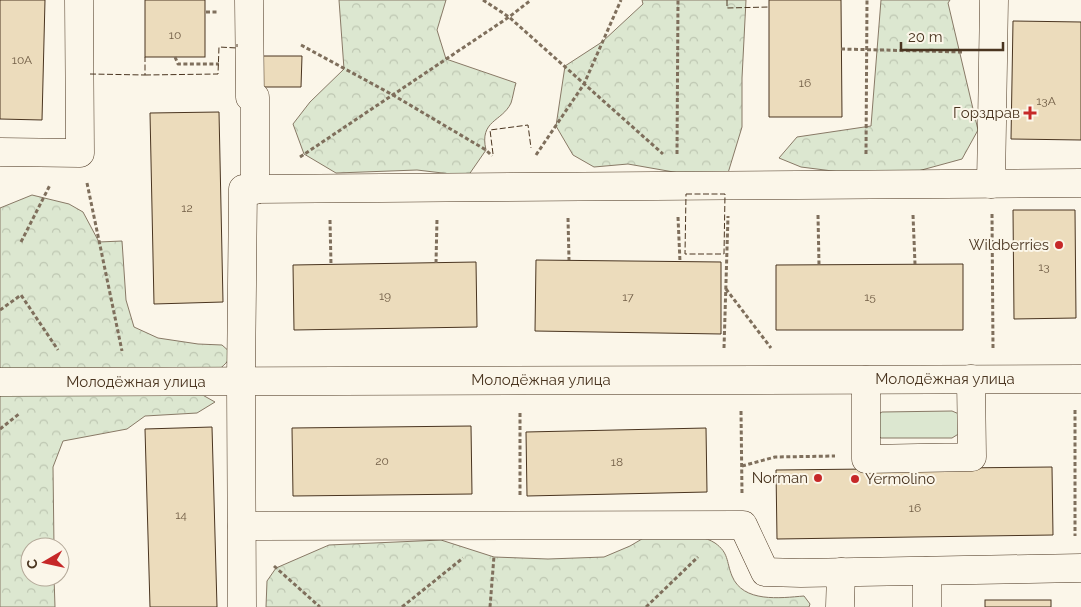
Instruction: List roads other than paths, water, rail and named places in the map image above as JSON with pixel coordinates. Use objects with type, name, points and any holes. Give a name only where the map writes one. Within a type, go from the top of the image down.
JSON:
[{"type":"street","points":[[0,152],[74,153],[79,0]]},
{"type":"street","points":[[250,0],[250,97],[255,97],[254,190]]},
{"type":"street","points":[[991,184],[994,0]]},
{"type":"street","points":[[242,607],[241,381],[244,189],[437,188],[516,184],[566,187],[696,181],[818,185],[1081,183]]},
{"type":"street","points":[[866,380],[866,459],[972,457],[971,379]]},
{"type":"street","name":"Молодёжная улица","points":[[0,382],[1078,379]]},
{"type":"street","points":[[242,532],[522,525],[737,525],[765,572],[1078,568]]},
{"type":"street","points":[[927,571],[927,607]]},
{"type":"street","points":[[840,607],[841,572]]},
{"type":"place","name":"Горздрав","points":[[1030,113]]},
{"type":"place","name":"Wildberries","points":[[1059,245]]},
{"type":"place","name":"Norman","points":[[818,478]]},
{"type":"place","name":"Yermolino","points":[[855,479]]}]
